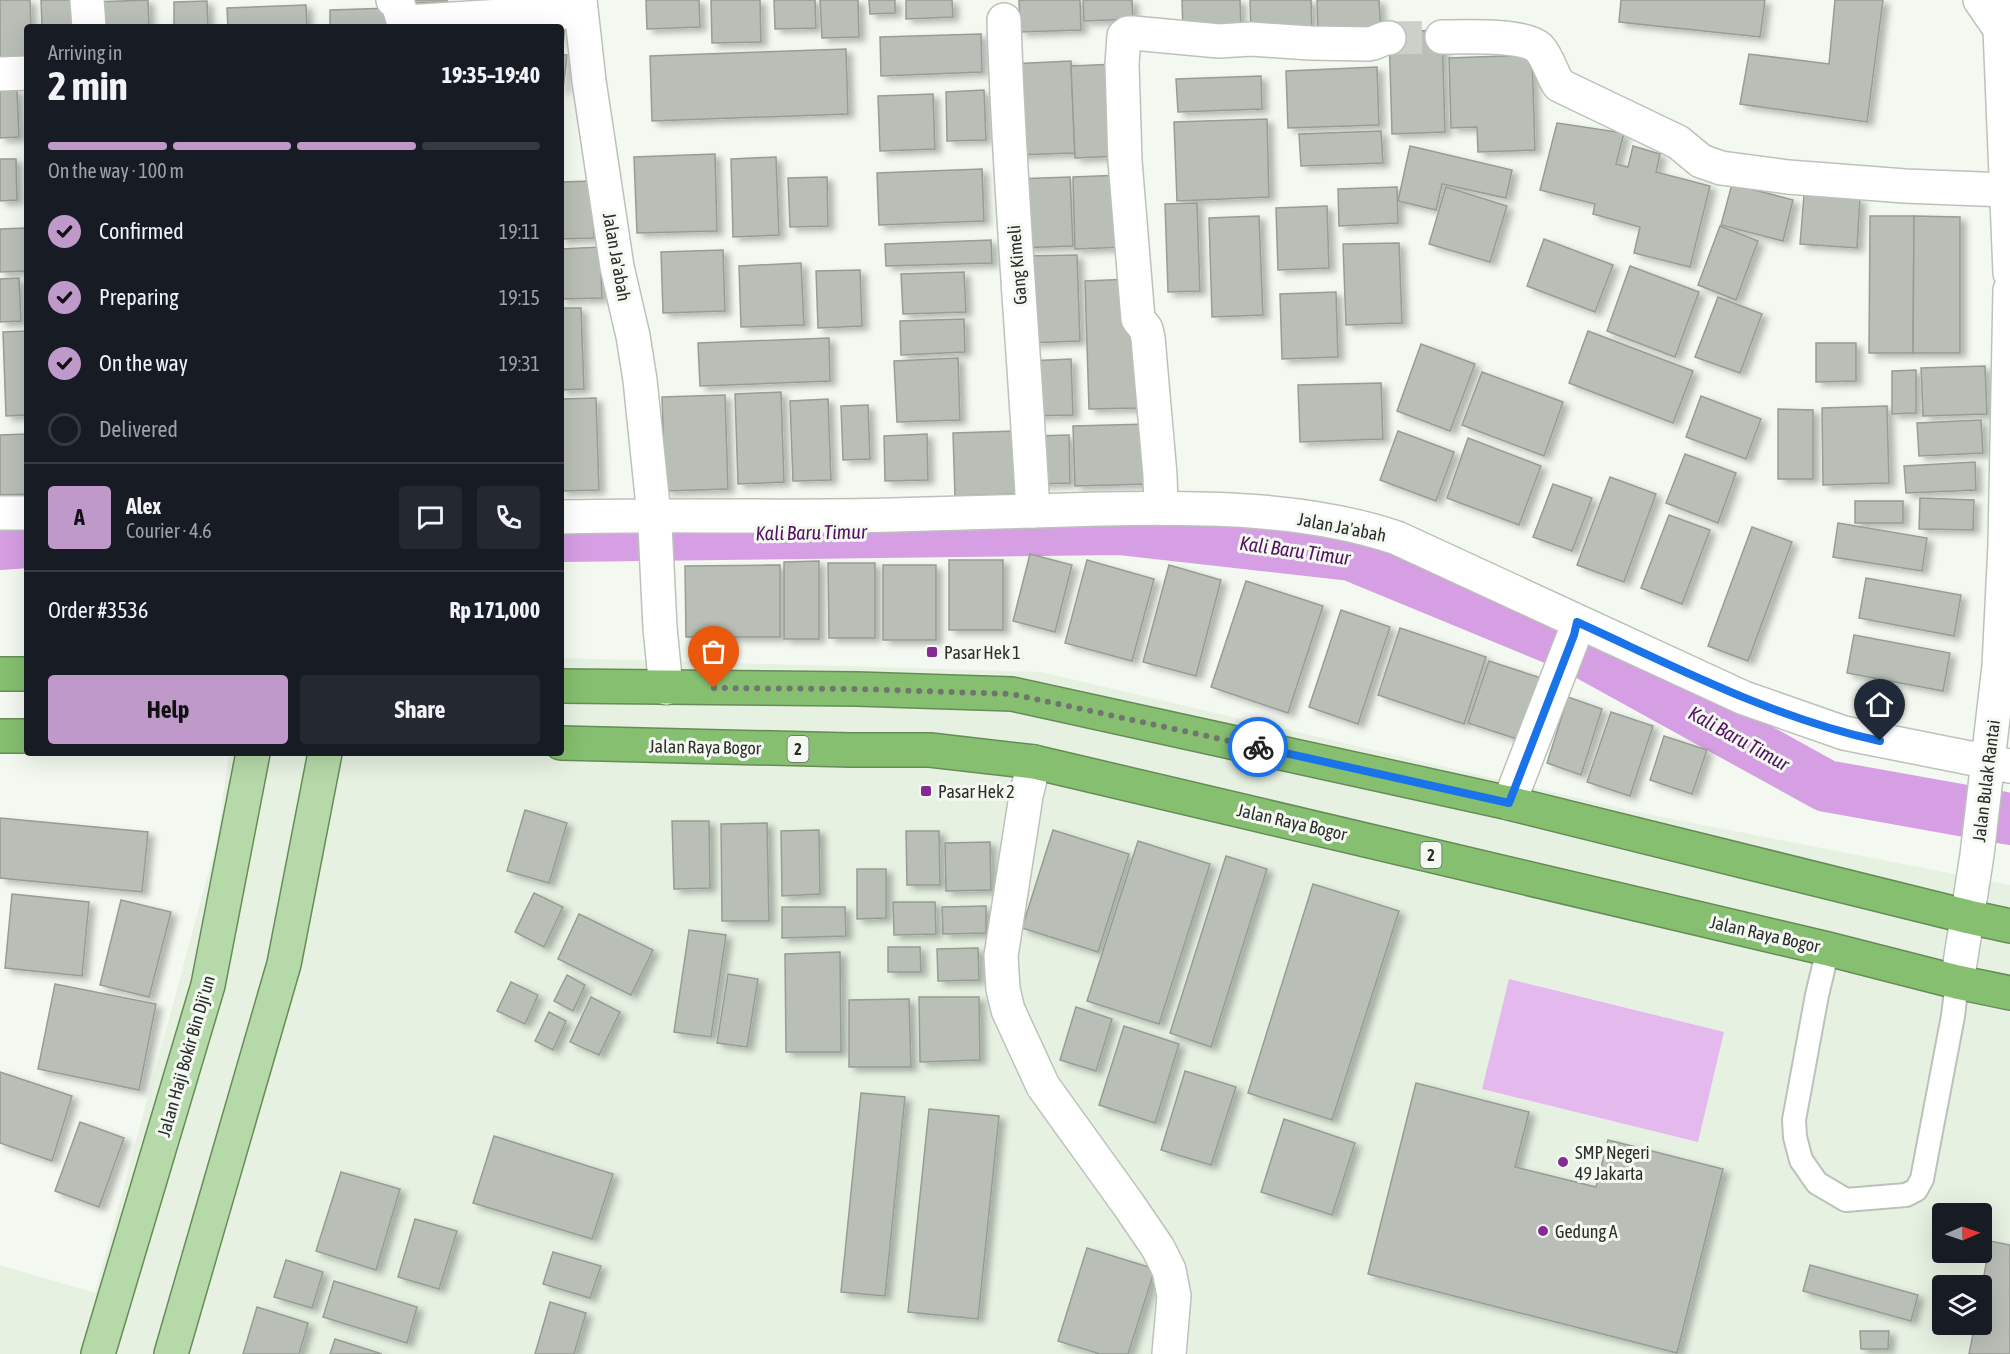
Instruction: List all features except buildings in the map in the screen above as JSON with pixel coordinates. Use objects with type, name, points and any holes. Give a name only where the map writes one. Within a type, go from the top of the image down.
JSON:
[{"type":"highway","points":[[0,674],[24,674]]},
{"type":"highway","points":[[564,686],[857,689],[1012,694],[1509,803],[2010,926]]},
{"type":"highway","points":[[0,736],[24,736]]},
{"type":"highway","name":"Jalan Raya Bogor","points":[[564,743],[930,750],[1034,762],[2010,993]]},
{"type":"main road","name":"Jalan Haji Bokir Bin Dji'un","points":[[98,1354],[208,985],[252,756]]},
{"type":"main road","points":[[171,1354],[284,964],[324,756]]},
{"type":"street","points":[[87,0],[89,24]]},
{"type":"street","points":[[393,0],[398,4],[403,20],[406,22],[581,6]]},
{"type":"street","points":[[1980,0],[2005,17],[2006,190],[2010,273]]},
{"type":"street","name":"Jalan Ja'abah","points":[[581,6],[617,267],[633,336],[640,380],[654,520],[666,688]]},
{"type":"street","name":"Gang Kimeli","points":[[1004,20],[1012,203],[1023,329],[1033,511]]},
{"type":"street","points":[[1161,508],[1148,338],[1146,329],[1138,319],[1125,161],[1122,64],[1124,36],[1133,33],[1219,40],[1251,39],[1369,44],[1389,38]]},
{"type":"street","points":[[1442,37],[1484,36],[1528,42],[1538,47],[1549,62],[1559,85],[1670,138],[1701,161],[1721,168],[1799,178],[1905,186],[2006,190]]},
{"type":"street","points":[[0,74],[24,73]]},
{"type":"street","name":"Jalan Bulak Rantai","points":[[1957,982],[1969,917],[1985,795],[1999,763],[1999,666],[2010,290]]},
{"type":"street","name":"Jalan Ja'abah","points":[[654,520],[1195,508],[1280,515],[1369,528],[1397,538],[1575,628],[1744,699],[1844,733],[1999,763]]},
{"type":"street","points":[[0,513],[24,513]]},
{"type":"street","points":[[564,517],[654,520]]},
{"type":"street","points":[[1509,803],[1575,628]]},
{"type":"street","points":[[1034,762],[1026,796],[1001,956],[1003,989],[1008,1010],[1043,1086],[1128,1204],[1158,1248],[1169,1270],[1174,1296],[1169,1354]]},
{"type":"lane","points":[[1828,950],[1794,1120],[1795,1137],[1801,1160],[1817,1183],[1846,1200],[1906,1195],[1916,1190],[1922,1179],[1953,1016],[1957,982]]},
{"type":"shaded area","points":[[564,658],[1041,672],[1647,814],[2010,885],[2010,1354],[0,1354],[0,1265],[95,1293],[217,841],[229,756],[564,756]]},
{"type":"shaded area","points":[[1509,979],[1724,1032],[1698,1142],[1482,1089]]},
{"type":"waterway","name":"Kali Baru Timur","points":[[564,536],[1119,529],[1351,555],[1574,647],[1826,786],[2010,819]]},
{"type":"waterway","name":"Kali Baru Timur","points":[[0,544],[24,542]]},
{"type":"tunnel","points":[[1389,38],[1442,37]]},
{"type":"way so far","points":[[714,688],[857,689],[1012,694],[1258,747]]},
{"type":"place","name":"Pasar Hek 1","points":[[932,652]]},
{"type":"place","name":"Pasar Hek 2","points":[[926,791]]},
{"type":"place","name":"SMP Negeri 49 Jakarta","points":[[1563,1162]]},
{"type":"place","name":"Gedung A","points":[[1543,1231]]},
{"type":"route","points":[[1258,747],[1509,803],[1577,622],[1744,699],[1844,733],[1880,741]]}]
